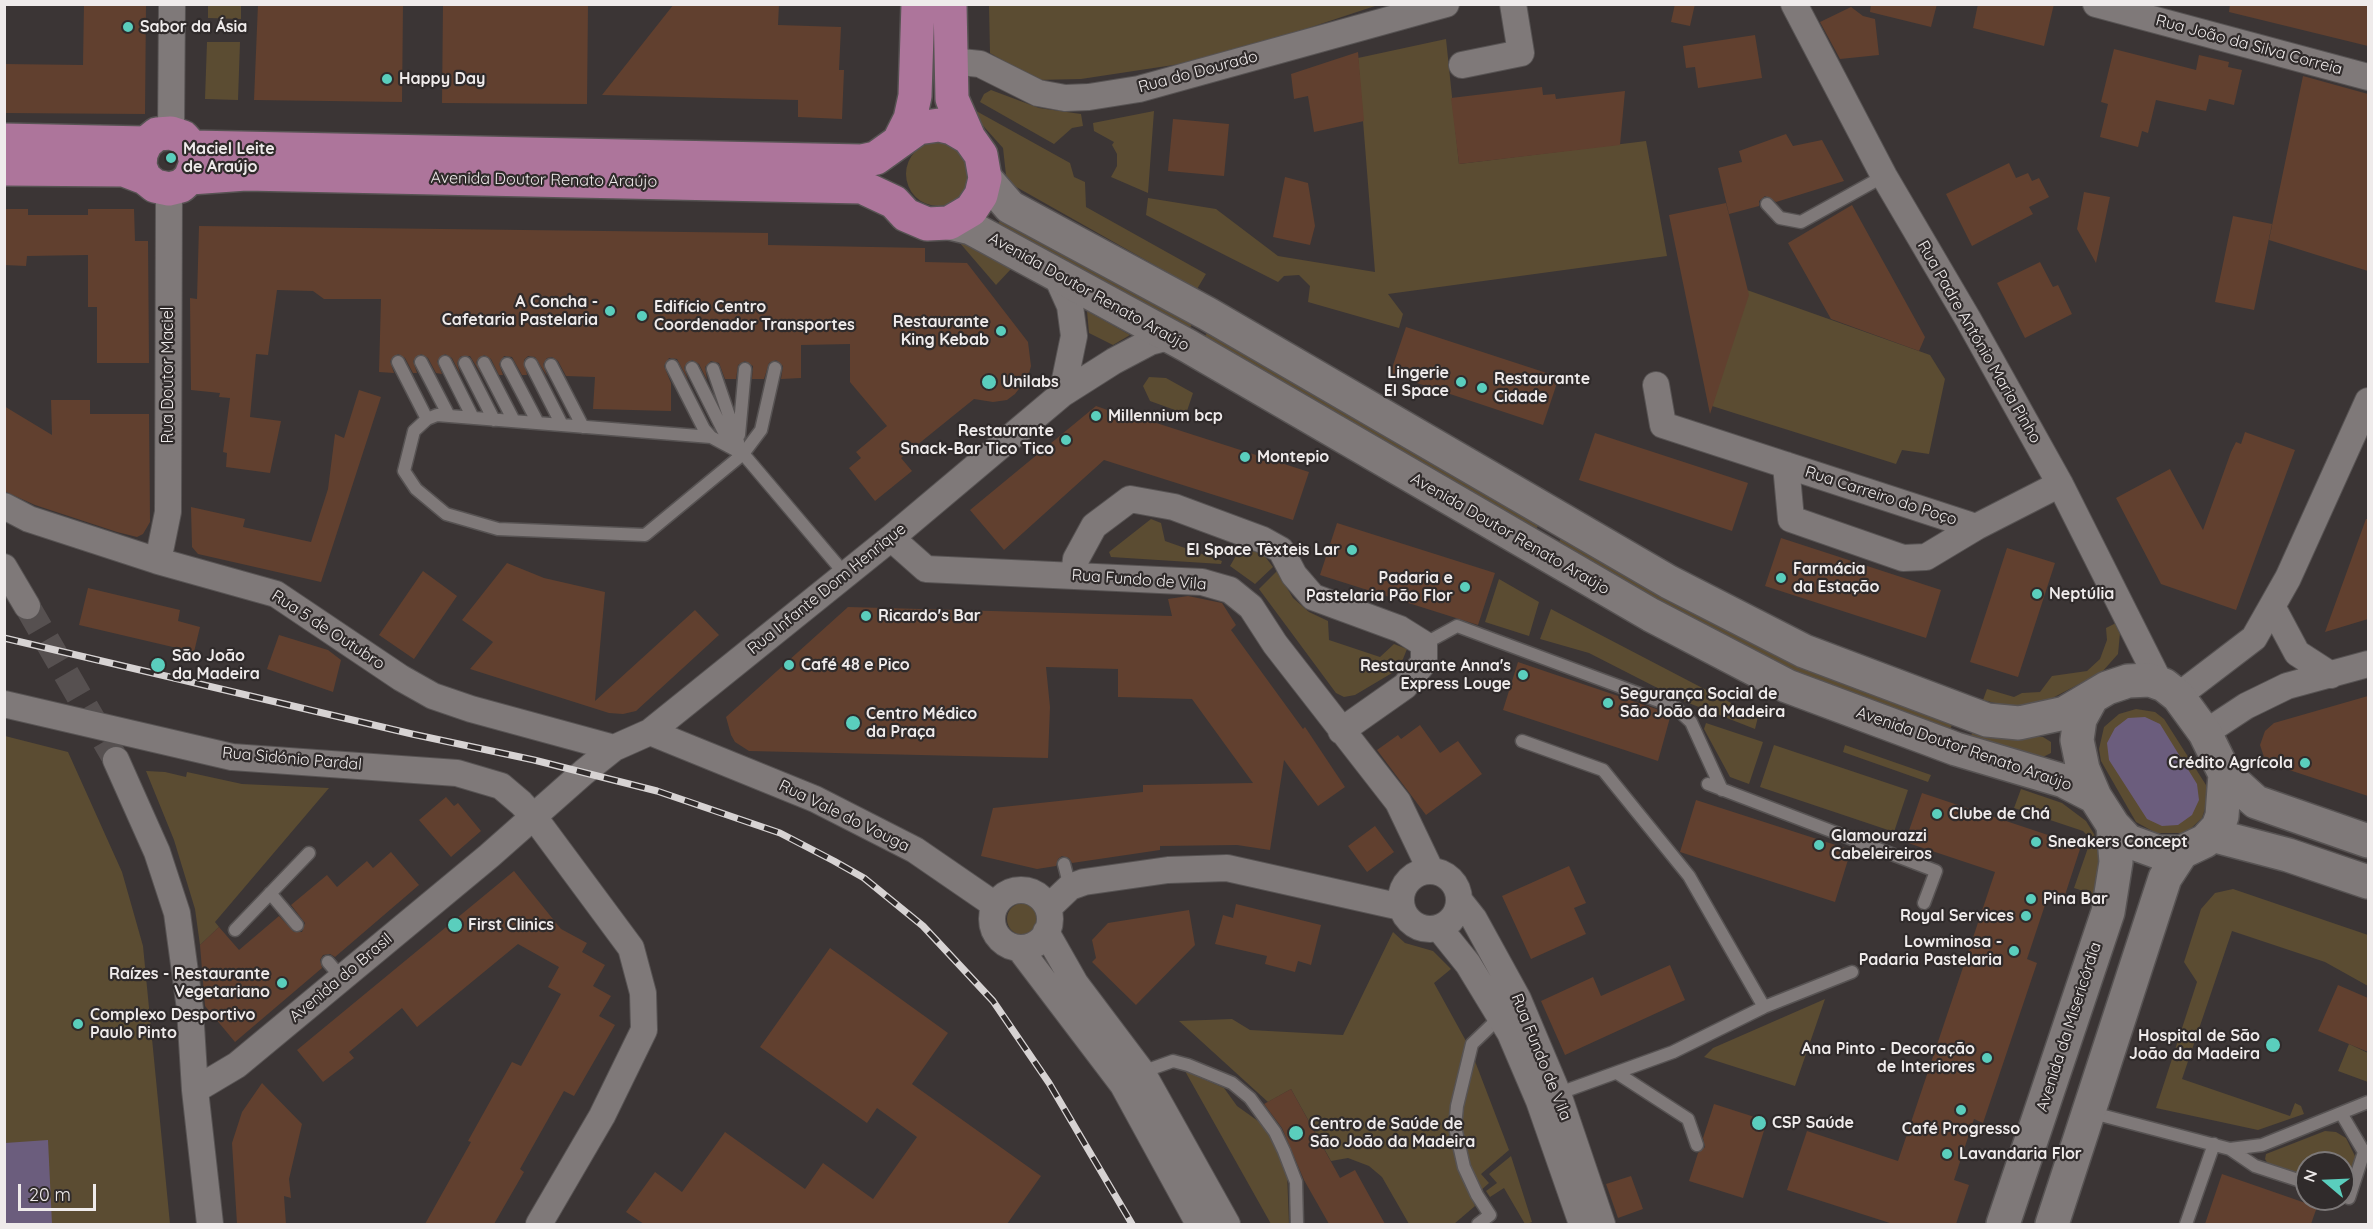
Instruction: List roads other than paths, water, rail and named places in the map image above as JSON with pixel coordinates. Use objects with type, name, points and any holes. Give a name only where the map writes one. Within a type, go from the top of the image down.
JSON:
[{"type":"main road","points":[[894,202],[886,176],[896,143],[910,119],[915,96],[918,4]]},
{"type":"main road","points":[[949,223],[971,210],[981,195],[985,178],[981,155],[969,138],[952,99],[950,4]]},
{"type":"main road","name":"Avenida Doutor Renato Araújo","points":[[4,169],[124,170],[169,161],[862,161],[876,158],[918,128],[939,125],[952,128],[969,138]]},
{"type":"main road","name":"Avenida Doutor Renato Araújo","points":[[4,140],[169,161],[246,174],[862,187],[894,202],[906,215],[927,224],[949,223],[971,228],[1169,337],[1642,610],[1787,686],[1956,749],[2064,781],[2095,797]]},
{"type":"main road","points":[[985,178],[1010,207],[1208,314],[1669,582],[1804,651],[1987,720],[2019,723],[2065,713],[2107,688],[2127,681],[2169,690],[2205,733],[2225,774],[2256,802],[2368,841]]},
{"type":"main road","name":"Avenida Doutor Renato Araújo","points":[[2091,699],[2080,719],[2077,740],[2083,769],[2095,797],[2113,825],[2128,841],[2158,852],[2182,852]]},
{"type":"main road","points":[[2052,1224],[2165,878],[2182,852],[2199,845],[2212,835],[2222,816],[2225,774]]},
{"type":"main road","name":"Avenida da Misericórdia","points":[[2003,1224],[2108,912],[2116,862],[2113,825]]},
{"type":"main road","points":[[2212,835],[2288,855],[2368,882]]},
{"type":"street","name":"Rua Doutor Maciel","points":[[158,561],[168,512],[172,4]]},
{"type":"street","name":"Rua do Dourado","points":[[952,62],[980,64],[1038,93],[1065,98],[1089,97],[1139,89],[1446,4]]},
{"type":"street","points":[[1462,64],[1521,53],[1513,4]]},
{"type":"street","name":"Rua Padre António Maria Pinho","points":[[1794,4],[1884,176],[1968,319],[2060,484],[2169,690]]},
{"type":"street","name":"Rua João da Silva Correia","points":[[2096,4],[2368,77]]},
{"type":"street","points":[[1058,277],[1070,306],[1074,336],[1062,394]]},
{"type":"street","name":"Rua Infante Dom Henrique","points":[[584,772],[614,748],[650,732],[891,538],[1062,394],[1114,361],[1150,342],[1169,337]]},
{"type":"street","name":"Rua Carreiro do Poço","points":[[1656,385],[1663,425],[1976,526]]},
{"type":"street","points":[[2169,690],[2254,638],[2273,608],[2368,401]]},
{"type":"street","name":"Rua Carreiro do Poço","points":[[1786,465],[1791,519],[1903,558],[1926,557],[1976,526],[2060,484]]},
{"type":"street","points":[[1074,576],[1077,559],[1094,526],[1130,499],[1174,507],[1263,540],[1281,550],[1294,575],[1313,597],[1400,629],[1424,644],[1424,662],[1405,686],[1341,730]]},
{"type":"street","name":"Rua 5 de Outubro","points":[[4,507],[29,519],[158,561],[276,594],[401,678],[434,696],[471,709],[614,748]]},
{"type":"street","name":"Rua Fundo de Vila","points":[[891,538],[926,569],[1202,582],[1230,590],[1251,607],[1275,644],[1398,802],[1431,871],[1448,877],[1454,883],[1459,900],[1474,919],[1518,999],[1549,1098],[1582,1224]]},
{"type":"street","points":[[4,567],[27,606]]},
{"type":"street","points":[[2273,608],[2297,653],[2331,675]]},
{"type":"street","points":[[2205,733],[2246,706],[2287,686],[2368,664]]},
{"type":"street","name":"Rua Sidónio Pardal","points":[[4,704],[232,757],[457,773],[501,786],[534,817],[631,948],[643,993],[644,1030],[602,1116],[538,1224]]},
{"type":"street","name":"Rua Vale do Vouga","points":[[650,732],[815,799],[915,850],[995,905]]},
{"type":"street","points":[[116,760],[157,852],[177,913],[190,1009],[195,1090],[210,1224]]},
{"type":"street","name":"Avenida do Brasil","points":[[195,1090],[237,1065],[335,969],[534,817],[584,772]]},
{"type":"street","points":[[1019,948],[1035,944],[1067,876],[1084,882],[1168,870],[1227,868],[1401,907]]},
{"type":"street","points":[[1431,871],[1414,876],[1408,882],[1401,898],[1401,907],[1408,919],[1418,927],[1439,928],[1454,917],[1459,900]]},
{"type":"street","points":[[1199,1224],[1123,1085],[1019,948],[1003,942],[993,929],[992,913],[995,905],[1009,892],[1018,890],[1036,894],[1075,983],[1142,1072],[1227,1224]]},
{"type":"street","name":"Rua Fundo de Vila","points":[[1439,928],[1468,964],[1549,1098],[1602,1224]]},
{"type":"lane","points":[[1767,204],[1780,218],[1802,222],[1884,176]]},
{"type":"lane","points":[[398,362],[427,419]]},
{"type":"lane","points":[[421,362],[448,416]]},
{"type":"lane","points":[[445,363],[473,418]]},
{"type":"lane","points":[[465,363],[494,420]]},
{"type":"lane","points":[[484,363],[514,421]]},
{"type":"lane","points":[[507,364],[537,423]]},
{"type":"lane","points":[[531,364],[562,425]]},
{"type":"lane","points":[[551,365],[583,427]]},
{"type":"lane","points":[[672,366],[704,429],[711,437],[742,454]]},
{"type":"lane","points":[[692,368],[723,430],[845,574]]},
{"type":"lane","points":[[711,437],[437,415],[427,419],[414,431],[404,471],[416,489],[446,514],[498,529],[645,536],[742,454],[761,430],[775,368]]},
{"type":"lane","points":[[713,369],[742,454]]},
{"type":"lane","points":[[742,454],[738,429],[745,369]]},
{"type":"lane","points":[[1424,644],[1457,627],[1675,707],[1691,722],[1722,790]]},
{"type":"lane","points":[[1522,741],[1603,770],[1689,876],[1764,1007]]},
{"type":"lane","points":[[1708,784],[1936,871],[1924,903]]},
{"type":"lane","points":[[235,930],[309,853]]},
{"type":"lane","points":[[270,893],[297,925]]},
{"type":"lane","points":[[1549,1098],[1673,1053],[1764,1007],[1852,972]]},
{"type":"lane","points":[[1478,1224],[1490,1215],[1477,1196],[1464,1167],[1455,1127],[1457,1106],[1472,1044],[1501,1016]]},
{"type":"lane","points":[[1142,1072],[1173,1061],[1232,1083],[1250,1098],[1275,1132],[1296,1182],[1297,1224]]},
{"type":"lane","points":[[1617,1073],[1688,1119],[1698,1145]]},
{"type":"lane","points":[[2230,1149],[2262,1145],[2368,1102]]},
{"type":"lane","points":[[2088,1112],[2230,1149],[2255,1166],[2295,1180]]},
{"type":"lane","points":[[2341,1113],[2364,1152],[2355,1180]]},
{"type":"lane","points":[[2186,1224],[2214,1144]]},
{"type":"tunnel","points":[[27,606],[116,760]]},
{"type":"railway","points":[[4,638],[412,734],[534,760],[657,791],[780,833],[834,861],[864,878],[923,926],[993,1001],[1049,1083],[1132,1224]]},
{"type":"place","name":"Sabor da Ásia","points":[[128,27]]},
{"type":"place","name":"Happy Day","points":[[387,79]]},
{"type":"place","name":"Maciel Leite de Araújo","points":[[171,158]]},
{"type":"place","name":"A Concha - Cafetaria Pastelaria","points":[[610,311]]},
{"type":"place","name":"Edifício Centro Coordenador Transportes","points":[[642,316]]},
{"type":"place","name":"Restaurante King Kebab","points":[[1001,331]]},
{"type":"place","name":"Unilabs","points":[[989,382]]},
{"type":"place","name":"Lingerie El Space","points":[[1461,382]]},
{"type":"place","name":"Restaurante Cidade","points":[[1482,388]]},
{"type":"place","name":"Millennium bcp","points":[[1096,416]]},
{"type":"place","name":"Restaurante Snack-Bar Tico Tico","points":[[1066,440]]},
{"type":"place","name":"Montepio","points":[[1245,457]]},
{"type":"place","name":"El Space Têxteis Lar","points":[[1352,550]]},
{"type":"place","name":"Farmácia da Estação","points":[[1781,578]]},
{"type":"place","name":"Padaria e Pastelaria Pão Flor","points":[[1465,587]]},
{"type":"place","name":"Neptúlia","points":[[2037,594]]},
{"type":"place","name":"Ricardo's Bar","points":[[866,616]]},
{"type":"place","name":"São João da Madeira","points":[[158,665]]},
{"type":"place","name":"Café 48 e Pico","points":[[789,665]]},
{"type":"place","name":"Restaurante Anna's Express Louge","points":[[1523,675]]},
{"type":"place","name":"Segurança Social de São João da Madeira","points":[[1608,703]]},
{"type":"place","name":"Centro Médico da Praça","points":[[853,723]]},
{"type":"place","name":"Crédito Agrícola","points":[[2305,763]]},
{"type":"place","name":"Clube de Chá","points":[[1937,814]]},
{"type":"place","name":"Sneakers Concept","points":[[2036,842]]},
{"type":"place","name":"Glamourazzi Cabeleireiros","points":[[1819,845]]},
{"type":"place","name":"Pina Bar","points":[[2031,899]]},
{"type":"place","name":"Royal Services","points":[[2026,916]]},
{"type":"place","name":"First Clinics","points":[[455,925]]},
{"type":"place","name":"Lowminosa - Padaria Pastelaria","points":[[2014,951]]},
{"type":"place","name":"Raízes - Restaurante Vegetariano","points":[[282,983]]},
{"type":"place","name":"Complexo Desportivo Paulo Pinto","points":[[78,1024]]},
{"type":"place","name":"Hospital de São João da Madeira","points":[[2273,1045]]},
{"type":"place","name":"Ana Pinto - Decoração de Interiores","points":[[1987,1058]]},
{"type":"place","name":"Café Progresso","points":[[1961,1110]]},
{"type":"place","name":"CSP Saúde","points":[[1759,1123]]},
{"type":"place","name":"Centro de Saúde de São João da Madeira","points":[[1296,1133]]},
{"type":"place","name":"Lavandaria Flor","points":[[1947,1154]]}]
